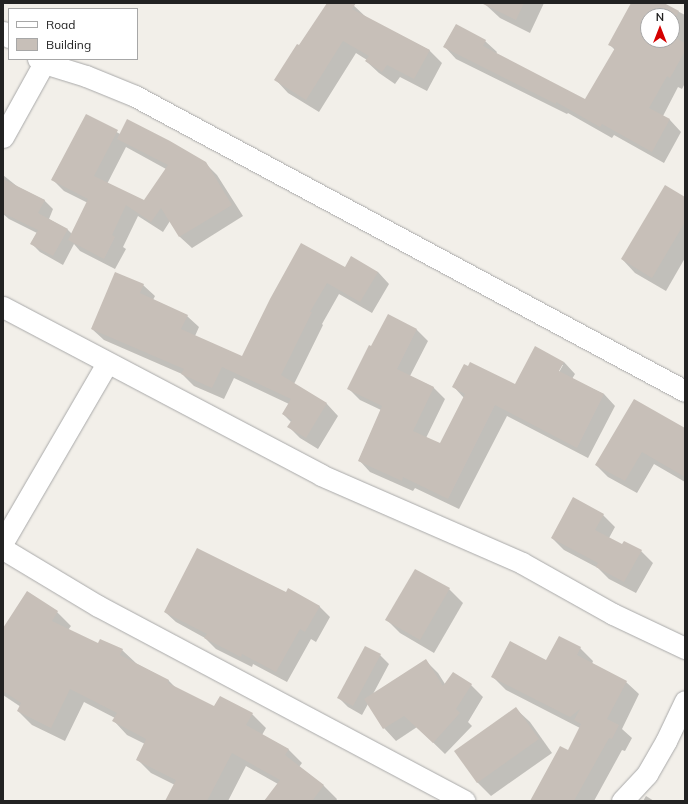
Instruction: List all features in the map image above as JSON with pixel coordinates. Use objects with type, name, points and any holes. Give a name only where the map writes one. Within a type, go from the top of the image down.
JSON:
[{"type":"street","points":[[3,137],[41,61],[86,76],[135,96],[685,391]]},
{"type":"street","points":[[3,307],[321,475],[522,563],[613,614],[685,648]]},
{"type":"street","points":[[3,542],[107,363]]},
{"type":"street","points":[[3,549],[98,606],[464,801]]},
{"type":"street","points":[[622,801],[647,774],[666,741],[685,701]]},
{"type":"building","points":[[327,3],[356,3],[352,9],[430,50],[414,79],[387,65],[382,72],[365,61],[369,56],[343,41],[306,100],[274,80],[297,44],[299,45]]},
{"type":"building","points":[[481,3],[524,3],[516,20]]},
{"type":"building","points":[[631,3],[664,3],[673,8],[640,8],[640,48],[680,48],[680,40],[685,43],[685,51],[670,78],[667,76],[649,108],[670,119],[652,152],[602,124],[600,127],[556,102],[556,104],[443,47],[456,24],[486,40],[483,46],[585,99],[615,48],[608,45]]},
{"type":"building","points":[[86,114],[118,130],[94,176],[144,200],[168,165],[117,139],[127,119],[170,141],[206,162],[232,205],[179,237],[161,208],[151,222],[126,205],[112,235],[115,237],[104,259],[68,240],[88,199],[51,180]]},
{"type":"building","points":[[3,179],[45,200],[38,213],[68,229],[53,256],[30,244],[38,230],[3,213]]},
{"type":"building","points":[[665,185],[685,197],[685,222],[652,278],[621,259]]},
{"type":"building","points":[[301,243],[345,267],[351,256],[378,272],[360,302],[327,283],[310,312],[312,312],[281,375],[327,403],[306,438],[287,427],[292,420],[282,414],[291,399],[222,367],[212,388],[181,374],[184,369],[91,329],[115,272],[144,284],[140,293],[188,315],[181,329],[242,356],[270,299]]},
{"type":"building","points":[[388,314],[417,329],[397,369],[434,387],[413,431],[440,443],[465,394],[452,387],[464,364],[468,366],[470,362],[515,384],[535,346],[564,362],[559,371],[604,394],[577,448],[495,405],[448,499],[403,477],[402,481],[358,461],[382,406],[347,389],[369,345],[371,346]]},
{"type":"building","points":[[634,399],[685,428],[685,477],[642,452],[625,481],[595,465]]},
{"type":"building","points":[[573,497],[604,514],[595,530],[622,544],[624,541],[642,550],[624,582],[596,567],[598,563],[551,538]]},
{"type":"building","points":[[197,548],[286,592],[288,588],[320,606],[305,632],[300,629],[276,672],[242,654],[241,657],[204,638],[207,634],[164,612]]},
{"type":"building","points":[[415,569],[450,588],[420,640],[385,620]]},
{"type":"building","points":[[27,591],[58,611],[52,621],[98,643],[100,639],[123,649],[120,655],[169,680],[168,683],[214,706],[220,696],[253,713],[246,725],[289,749],[285,755],[324,785],[312,801],[264,801],[280,780],[232,753],[207,801],[165,801],[176,780],[136,760],[146,739],[112,721],[117,713],[70,689],[51,728],[17,711],[21,703],[3,691],[3,628]]},
{"type":"building","points":[[559,636],[581,647],[577,655],[627,681],[607,719],[619,725],[612,739],[609,738],[574,801],[530,801],[560,746],[568,750],[581,724],[574,720],[580,709],[570,717],[491,677],[510,641],[546,660]]},
{"type":"building","points":[[365,646],[381,654],[353,706],[337,698]]},
{"type":"building","points":[[426,659],[443,686],[453,672],[472,684],[456,709],[460,713],[433,743],[404,716],[383,729],[364,699]]},
{"type":"building","points":[[516,707],[539,739],[477,783],[454,751]]}]
